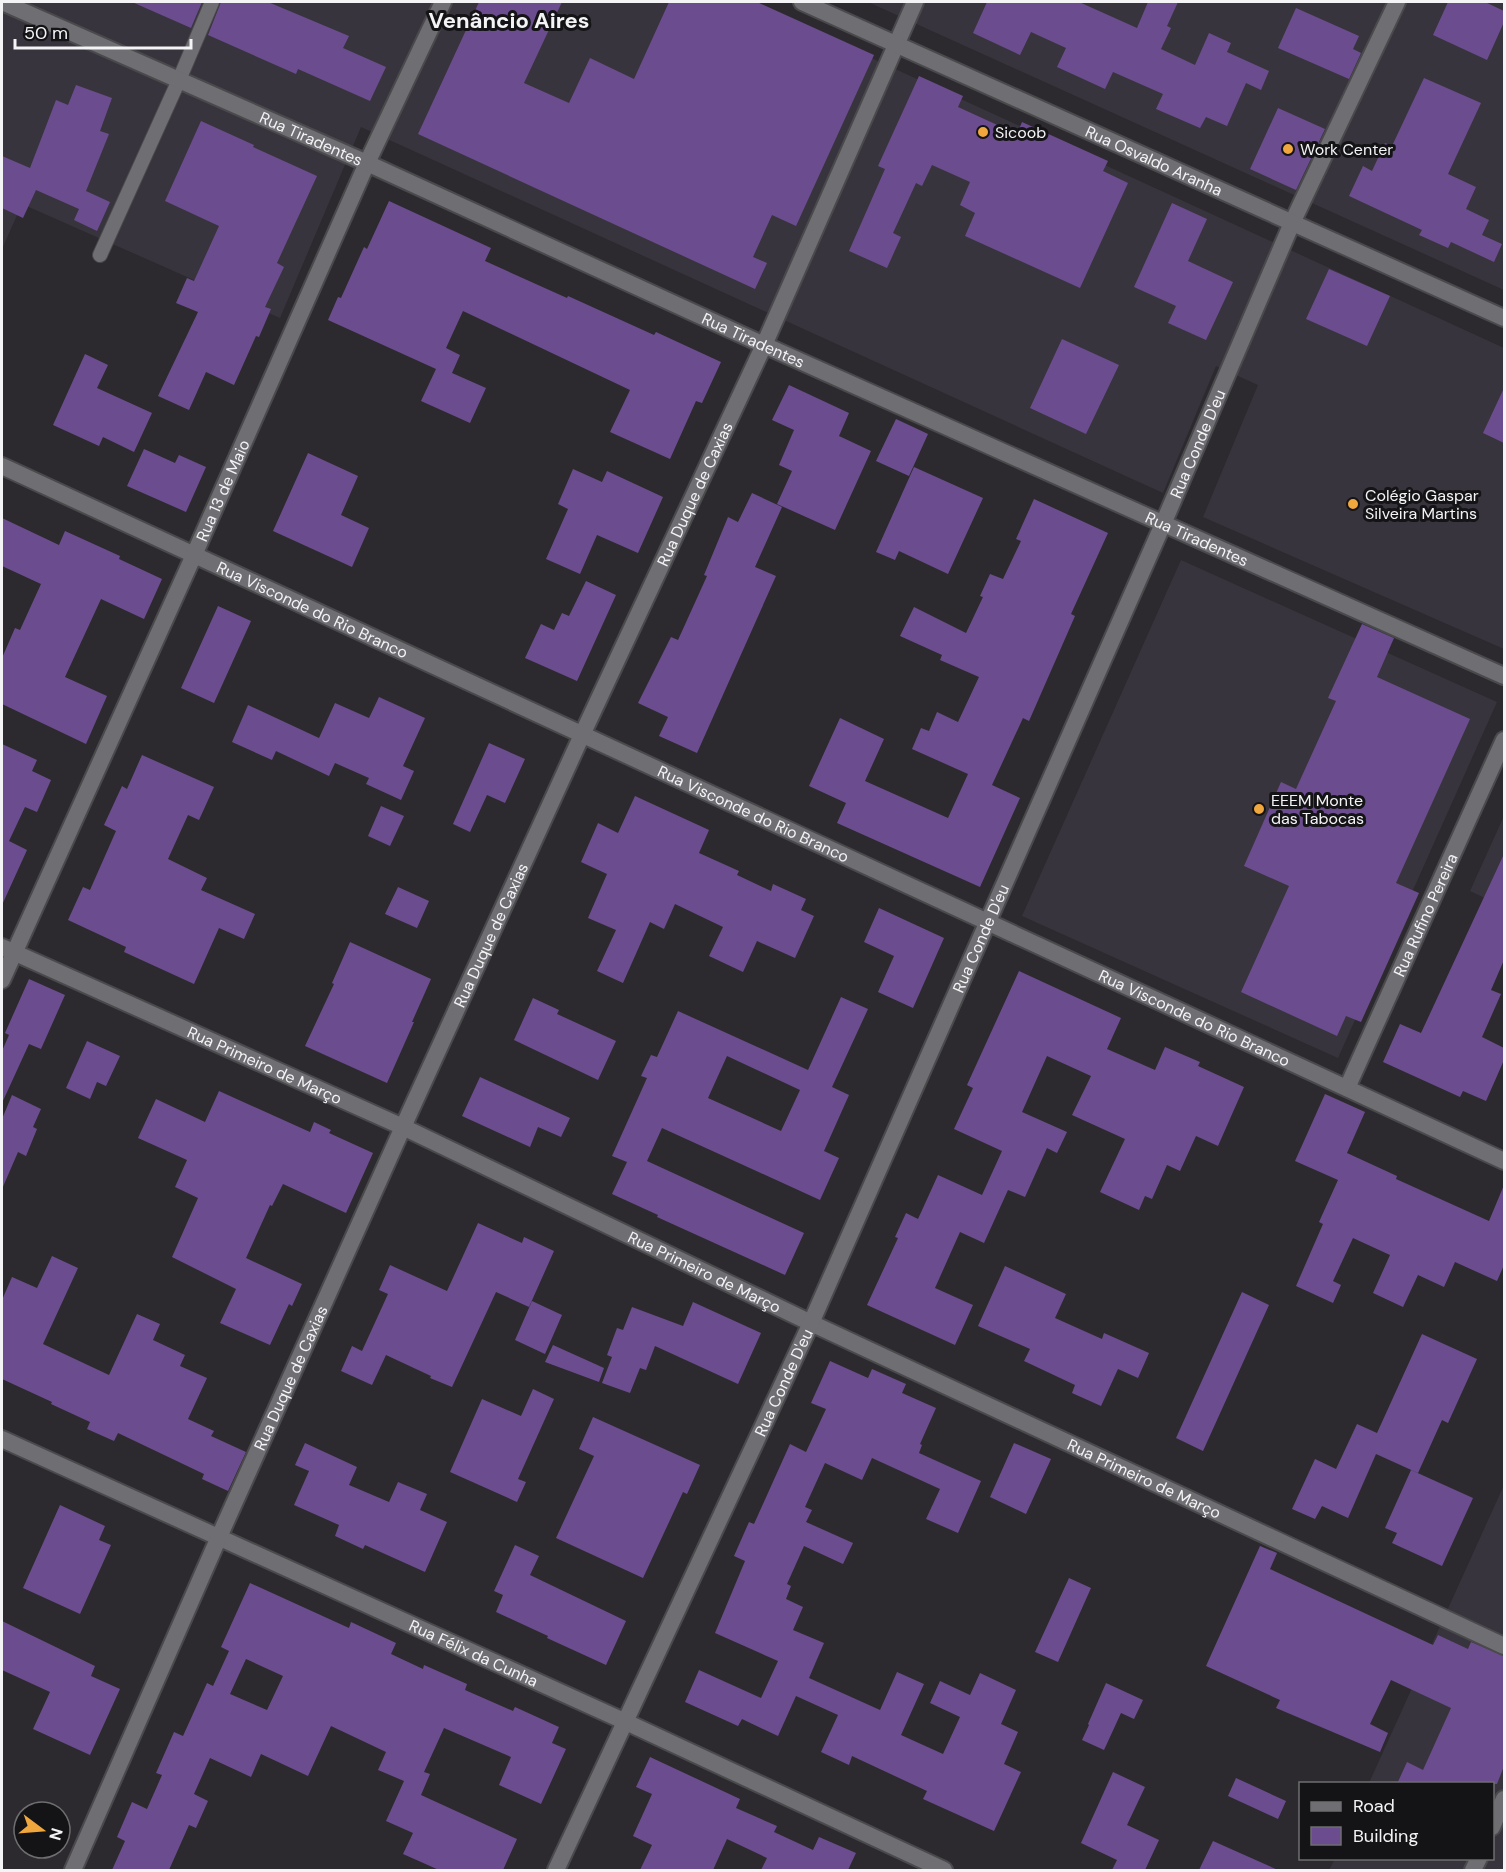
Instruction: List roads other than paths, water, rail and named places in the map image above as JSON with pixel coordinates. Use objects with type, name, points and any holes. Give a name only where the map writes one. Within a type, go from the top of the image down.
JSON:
[{"type":"street","name":"Rua Tiradentes","points":[[2,2],[367,163],[764,345],[1504,676]]},
{"type":"street","name":"Rua 13 de Maio","points":[[2,980],[8,950],[194,555],[367,163],[443,2]]},
{"type":"street","name":"Rua Osvaldo Aranha","points":[[802,2],[1504,318]]},
{"type":"street","name":"Rua Duque de Caxias","points":[[73,1870],[404,1127],[582,735],[764,345],[915,2]]},
{"type":"street","name":"Rua Conde D'eu","points":[[556,1870],[811,1323],[1163,524],[1292,223],[1396,2]]},
{"type":"street","name":"Rua Visconde do Rio Branco","points":[[2,466],[1504,1161]]},
{"type":"street","name":"Rua Rufino Pereira","points":[[1347,1088],[1504,740]]},
{"type":"street","name":"Rua Primeiro de Março","points":[[8,950],[404,1127],[811,1323],[1504,1646]]},
{"type":"street","name":"Rua Félix da Cunha","points":[[2,1439],[626,1722],[944,1870]]},
{"type":"street","points":[[1494,1822],[1504,1799]]},
{"type":"lane","points":[[100,255],[180,80],[212,2]]},
{"type":"place","name":"Sicoob","points":[[983,132]]},
{"type":"place","name":"Work Center","points":[[1288,149]]},
{"type":"place","name":"Colégio Gaspar Silveira Martins","points":[[1353,504]]},
{"type":"place","name":"EEEM Monte das Tabocas","points":[[1259,809]]},
{"type":"district","name":"Venâncio Aires","points":[[509,20]]}]
